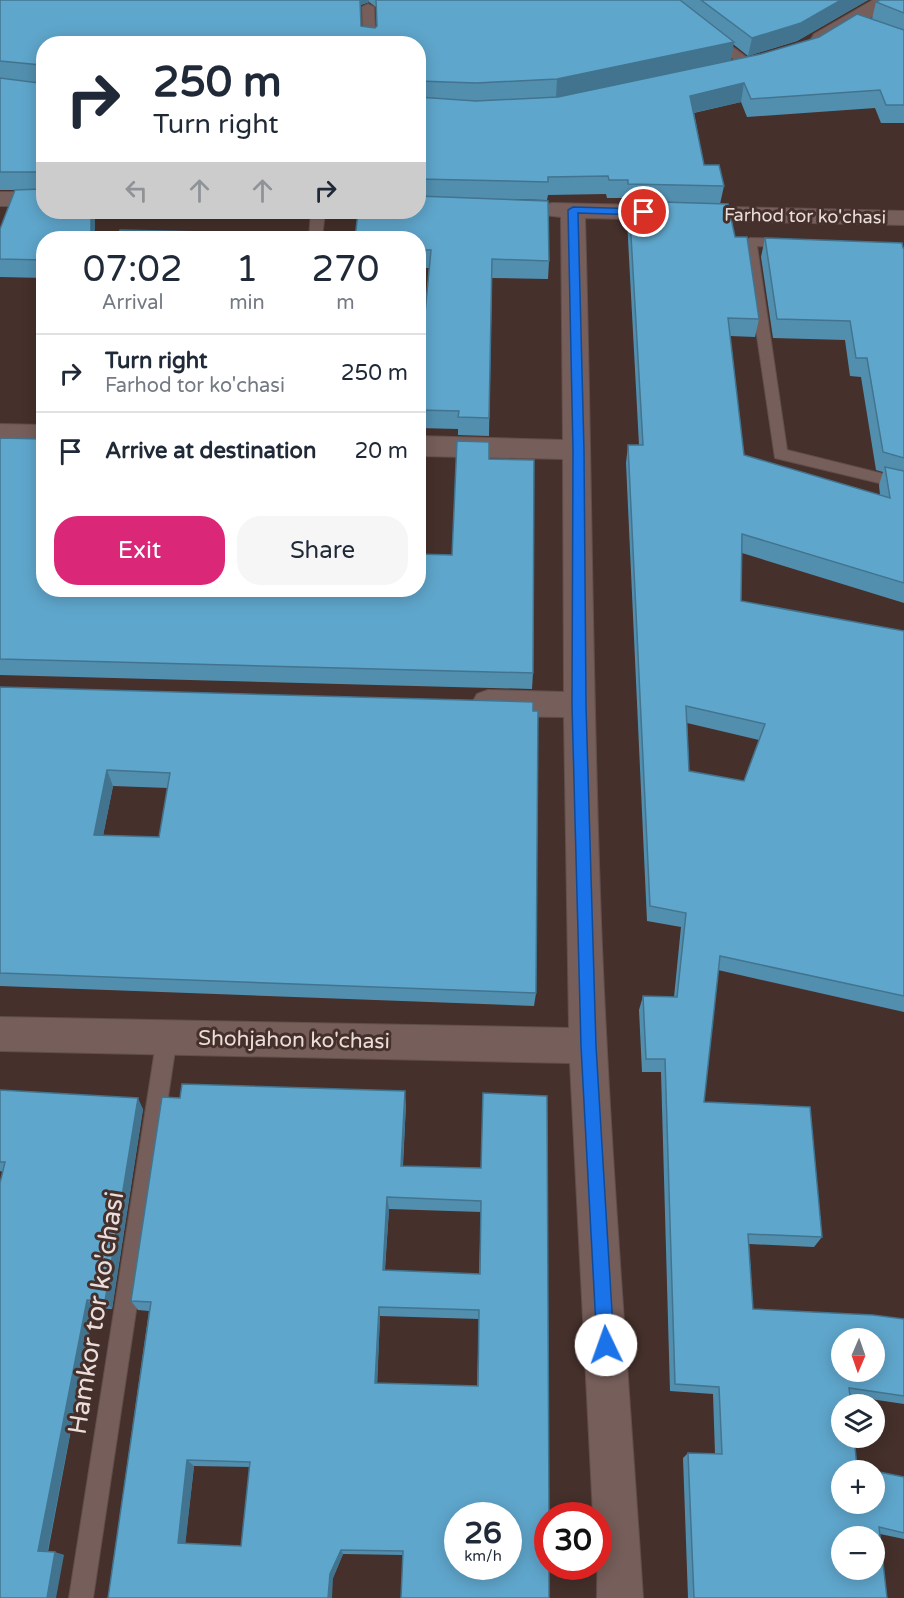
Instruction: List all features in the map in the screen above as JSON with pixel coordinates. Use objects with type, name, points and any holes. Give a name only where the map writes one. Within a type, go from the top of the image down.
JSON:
[{"type":"street","points":[[806,48],[861,26],[888,0]]},
{"type":"street","points":[[726,69],[772,58]]},
{"type":"street","points":[[0,199],[36,199]]},
{"type":"street","name":"Farhod tor ko'chasi","points":[[525,209],[904,218]]},
{"type":"street","points":[[573,210],[579,450],[579,705],[588,1046],[620,1598]]},
{"type":"street","points":[[0,434],[36,435]]},
{"type":"street","points":[[426,446],[579,450]]},
{"type":"street","points":[[461,702],[579,705]]},
{"type":"street","name":"Shohjahon ko'chasi","points":[[0,1034],[588,1046]]},
{"type":"lane","points":[[368,8],[370,36]]},
{"type":"lane","points":[[701,29],[749,64]]},
{"type":"lane","points":[[797,243],[750,242],[780,454],[904,484]]},
{"type":"lane","name":"Hamkor tor ko'chasi","points":[[81,1598],[167,1037]]},
{"type":"building","points":[[0,0],[360,0],[361,26],[375,28],[377,26],[376,0],[680,0],[734,42],[557,79],[476,83],[426,81],[426,36],[36,36],[36,65],[0,61]]},
{"type":"building","points":[[701,0],[841,0],[801,23],[752,38]]},
{"type":"building","points":[[904,0],[904,13],[876,2]]},
{"type":"building","points":[[857,14],[904,30],[904,105],[886,105],[880,90],[751,99],[744,83],[690,96],[704,165],[719,165],[724,186],[628,184],[628,180],[609,180],[608,176],[548,177],[548,182],[426,179],[426,98],[476,101],[558,97],[761,54],[819,37]]},
{"type":"building","points":[[0,78],[36,83],[36,172],[0,172]]},
{"type":"building","points":[[36,189],[36,219],[91,219],[91,231],[36,231],[36,260],[0,259],[0,229],[15,190]]},
{"type":"building","points":[[426,196],[548,201],[549,261],[492,259],[489,418],[458,417],[459,411],[426,410],[426,303],[431,250],[426,250],[426,231],[356,231],[357,219],[426,219]]},
{"type":"building","points":[[629,201],[728,204],[735,237],[747,237],[759,319],[728,318],[744,455],[890,498],[885,467],[904,471],[904,583],[742,534],[741,601],[904,631],[904,996],[720,956],[704,1102],[810,1107],[822,1237],[748,1234],[753,1309],[873,1315],[904,1319],[904,1396],[849,1388],[850,1394],[831,1394],[831,1448],[855,1448],[856,1460],[831,1460],[831,1514],[885,1514],[885,1473],[904,1477],[904,1533],[885,1528],[885,1526],[831,1526],[831,1580],[885,1580],[887,1598],[694,1598],[688,1453],[722,1454],[719,1387],[675,1384],[665,1059],[646,1059],[643,996],[677,997],[686,913],[650,906],[628,445],[643,445]],"holes":[[[686,706],[765,724],[744,781],[689,771]]]},
{"type":"building","points":[[765,238],[902,243],[904,248],[904,458],[883,452],[867,358],[856,358],[850,321],[777,319]]},
{"type":"building","points":[[0,438],[36,439],[36,597],[426,597],[426,554],[452,555],[457,441],[489,442],[489,459],[534,460],[533,673],[0,659]]},
{"type":"building","points":[[0,687],[533,702],[533,711],[538,711],[536,993],[0,973]],"holes":[[[107,770],[170,773],[159,837],[94,835]]]},
{"type":"building","points":[[182,1084],[405,1091],[401,1166],[481,1168],[483,1093],[547,1096],[549,1502],[534,1502],[534,1580],[549,1580],[549,1598],[401,1598],[403,1551],[341,1550],[330,1574],[328,1598],[108,1598],[151,1302],[131,1301],[162,1097],[180,1098]],"holes":[[[387,1197],[481,1201],[480,1274],[383,1270]],[[379,1307],[479,1310],[478,1386],[375,1383]],[[187,1460],[250,1462],[241,1546],[178,1543]]]},
{"type":"building","points":[[0,1090],[138,1098],[105,1301],[87,1300],[38,1551],[55,1552],[47,1598],[0,1598],[0,1183],[5,1162],[0,1162]]},
{"type":"route","points":[[606,1345],[588,1046],[579,705],[579,450],[573,210],[644,212]]}]
